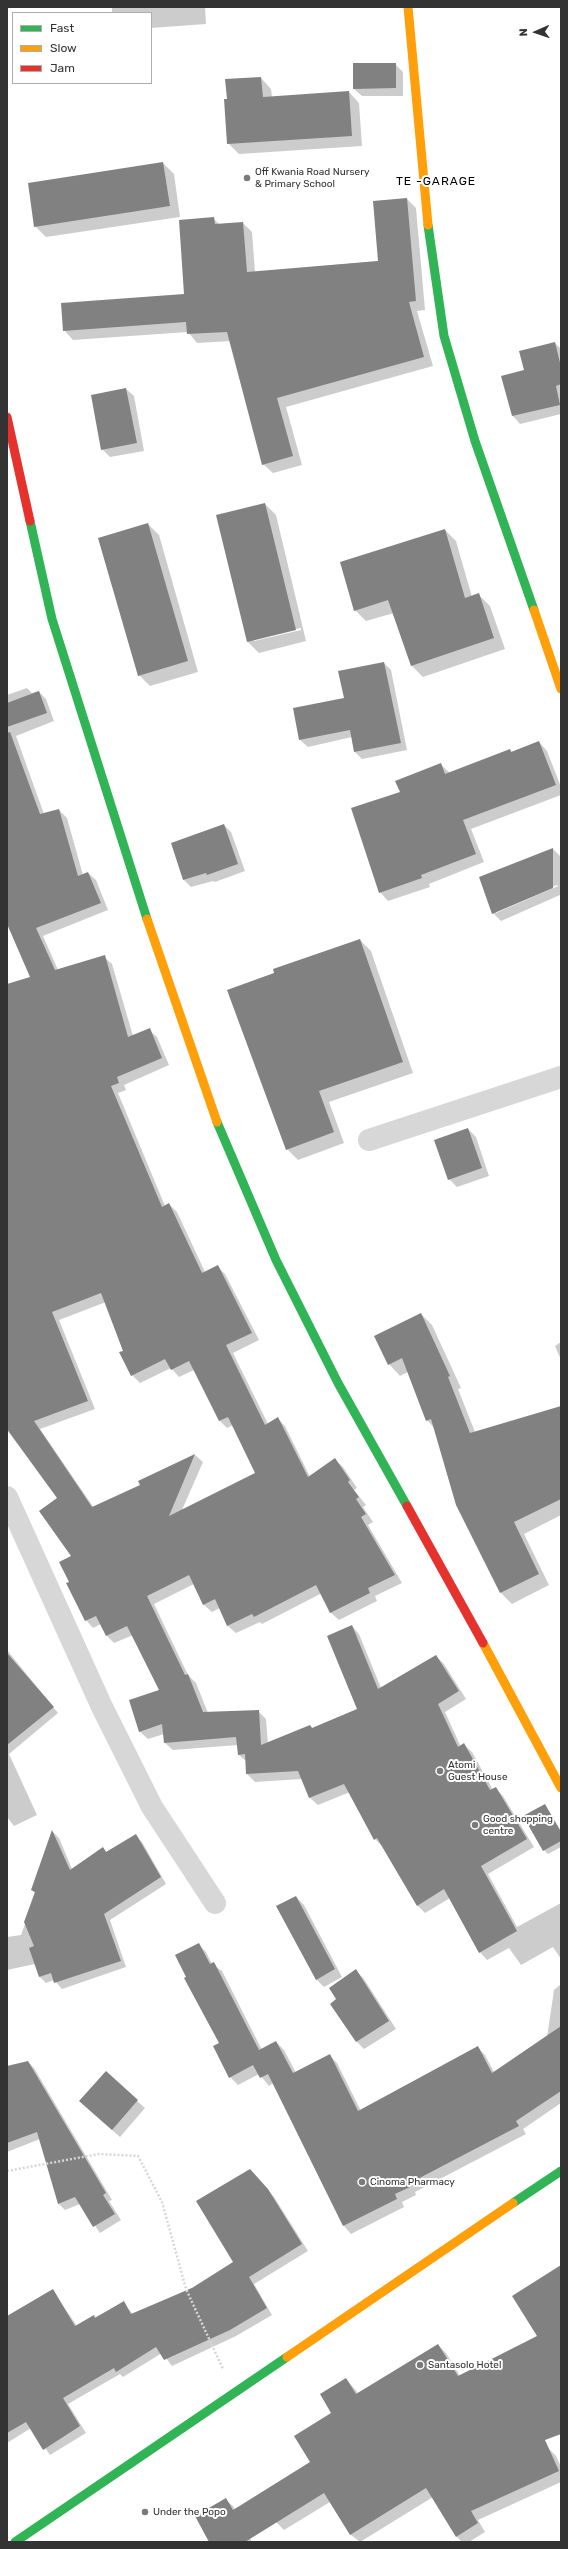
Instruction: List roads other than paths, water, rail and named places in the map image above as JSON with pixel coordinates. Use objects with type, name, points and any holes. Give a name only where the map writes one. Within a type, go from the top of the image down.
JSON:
[{"type":"street","points":[[408,7],[427,222],[444,336],[474,441],[561,689]]},
{"type":"street","points":[[7,417],[52,619],[120,838],[208,1100],[276,1260],[338,1383],[516,1700],[561,1788]]},
{"type":"street","points":[[369,1140],[561,1076]]},
{"type":"street","points":[[7,1497],[102,1707],[152,1807],[215,1902]]},
{"type":"street","points":[[15,2542],[561,2170]]},
{"type":"place","name":"Off Kwania Road Nursery & Primary School","points":[[247,178]]},
{"type":"place","name":"Atomi Guest House","points":[[440,1771]]},
{"type":"place","name":"Good shopping centre","points":[[475,1825]]},
{"type":"place","name":"Cinoma Pharmacy","points":[[362,2182]]},
{"type":"place","name":"Santasolo Hotel","points":[[420,2365]]},
{"type":"place","name":"Under the Popo","points":[[145,2512]]},
{"type":"district","name":"TE -GARAGE","points":[[436,182]]}]
